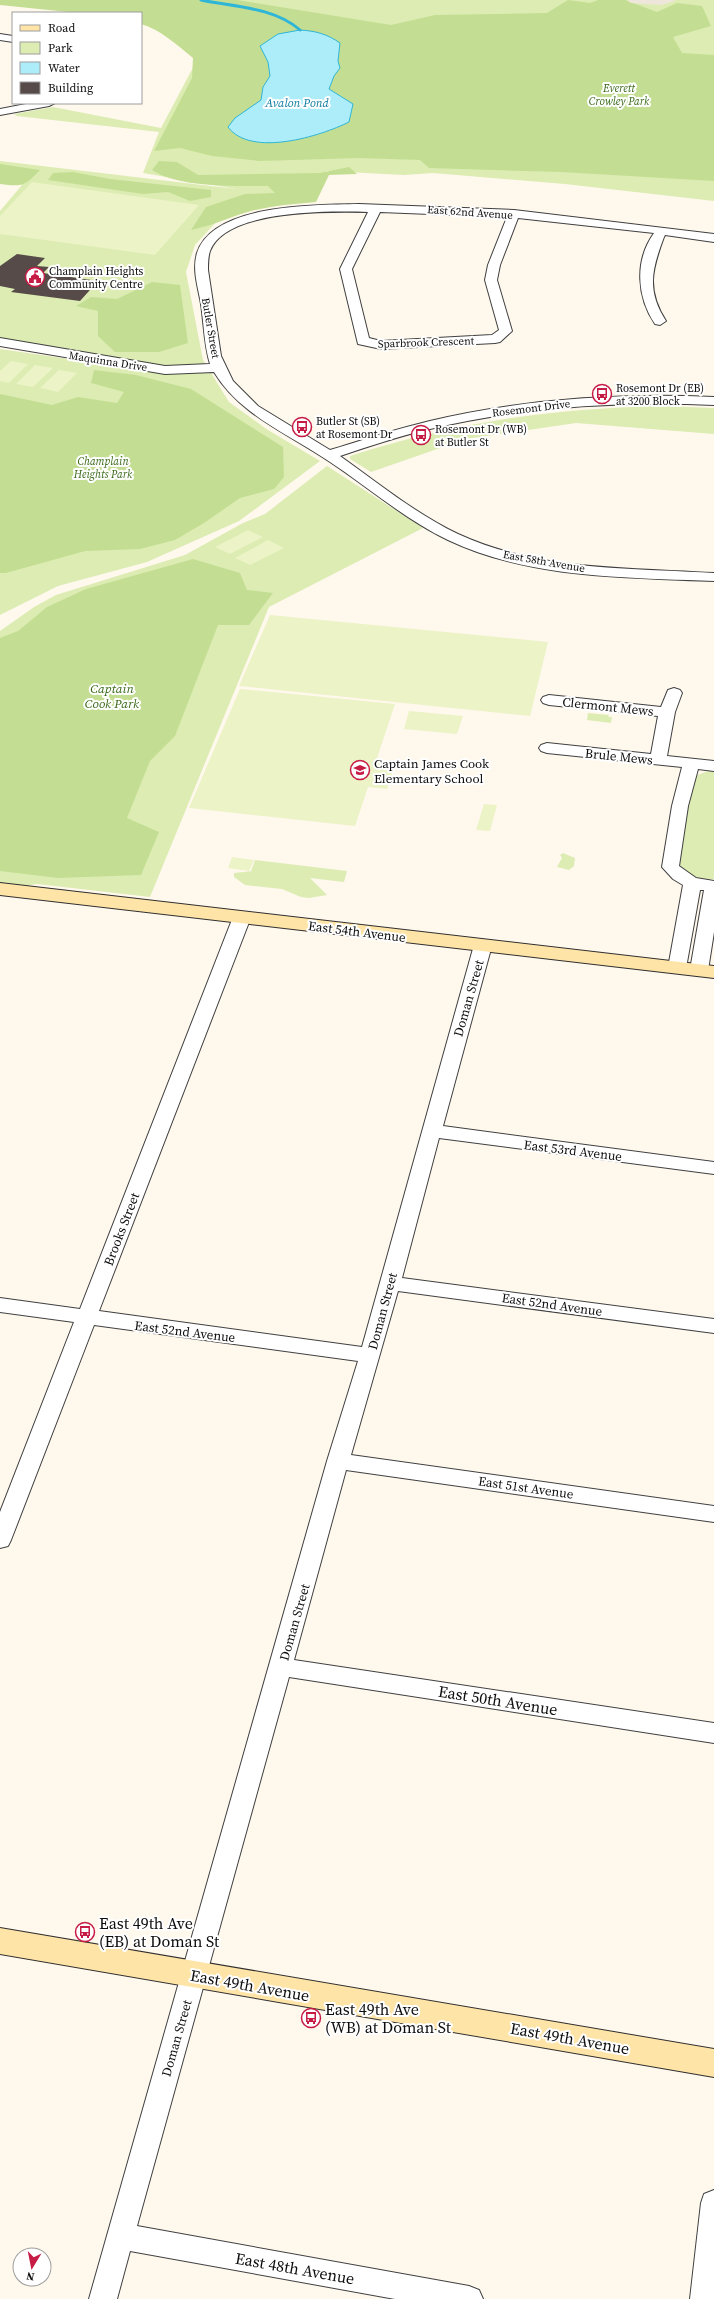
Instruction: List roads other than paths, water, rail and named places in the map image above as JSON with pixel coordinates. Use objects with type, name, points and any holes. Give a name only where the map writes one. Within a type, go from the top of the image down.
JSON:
[{"type":"street","points":[[0,37],[12,39]]},
{"type":"street","points":[[0,112],[44,104]]},
{"type":"street","name":"Sparbrook Crescent","points":[[376,208],[346,270],[363,341],[381,346],[495,339],[506,331],[491,280],[494,265],[514,214]]},
{"type":"street","name":"East 62nd Avenue","points":[[227,228],[264,214],[289,210],[376,208],[464,210],[514,214],[714,238]]},
{"type":"street","name":"Butler Street","points":[[227,228],[211,238],[199,261],[218,368],[235,392],[251,406],[329,456]]},
{"type":"street","points":[[660,321],[655,314],[647,288],[646,271],[658,236],[662,231]]},
{"type":"street","name":"Maquinna Drive","points":[[0,342],[164,370],[218,368]]},
{"type":"street","name":"Rosemont Drive","points":[[329,456],[402,432],[508,410],[576,403],[646,400],[714,401]]},
{"type":"street","name":"East 58th Avenue","points":[[329,456],[390,498],[454,538],[497,553],[574,568],[714,577]]},
{"type":"street","points":[[658,760],[667,712],[674,693]]},
{"type":"street","name":"Clermont Mews","points":[[549,700],[667,712]]},
{"type":"street","name":"Brule Mews","points":[[547,748],[714,766]]},
{"type":"street","points":[[691,763],[680,806],[670,867],[677,875],[692,884],[714,886],[706,971]]},
{"type":"street","points":[[677,968],[692,884]]},
{"type":"street","name":"East 54th Avenue","points":[[0,889],[706,971]]},
{"type":"street","name":"Brooks Street","points":[[0,1540],[242,917]]},
{"type":"street","name":"Doman Street","points":[[103,2299],[338,1461],[370,1355],[483,945]]},
{"type":"street","name":"East 53rd Avenue","points":[[432,1132],[714,1168]]},
{"type":"street","name":"East 52nd Avenue","points":[[389,1283],[714,1326]]},
{"type":"street","name":"East 52nd Avenue","points":[[0,1306],[370,1355]]},
{"type":"street","name":"East 51st Avenue","points":[[338,1461],[714,1514]]},
{"type":"street","name":"East 50th Avenue","points":[[281,1666],[714,1733]]},
{"type":"street","name":"East 49th Avenue","points":[[0,1941],[714,2063]]},
{"type":"street","points":[[704,2299],[714,2203]]},
{"type":"street","name":"East 48th Avenue","points":[[121,2236],[469,2299]]},
{"type":"water","name":"Avalon Pond","points":[[300,30],[311,31],[331,37],[340,43],[338,61],[340,68],[334,76],[329,89],[353,104],[349,122],[322,133],[287,141],[269,143],[253,141],[239,136],[228,127],[235,118],[261,100],[263,87],[270,76],[268,62],[260,46],[278,34]]},
{"type":"waterway","points":[[201,0],[266,12],[290,22],[300,30]]},
{"type":"place","name":"Champlain Heights Community Centre","points":[[35,277]]},
{"type":"place","name":"Rosemont Dr (EB) at 3200 Block","points":[[602,394]]},
{"type":"place","name":"Butler St (SB) at Rosemont Dr","points":[[302,427]]},
{"type":"place","name":"Rosemont Dr (WB) at Butler St","points":[[421,435]]},
{"type":"place","name":"Captain James Cook Elementary School","points":[[360,770]]},
{"type":"place","name":"East 49th Ave (EB) at Doman St","points":[[85,1932]]},
{"type":"place","name":"East 49th Ave (WB) at Doman St","points":[[311,2018]]},
{"type":"park label","name":"Everett Crowley Park","points":[[619,94]]},
{"type":"park label","name":"Champlain Heights Park","points":[[103,467]]},
{"type":"park label","name":"Captain Cook Park","points":[[112,696]]}]
